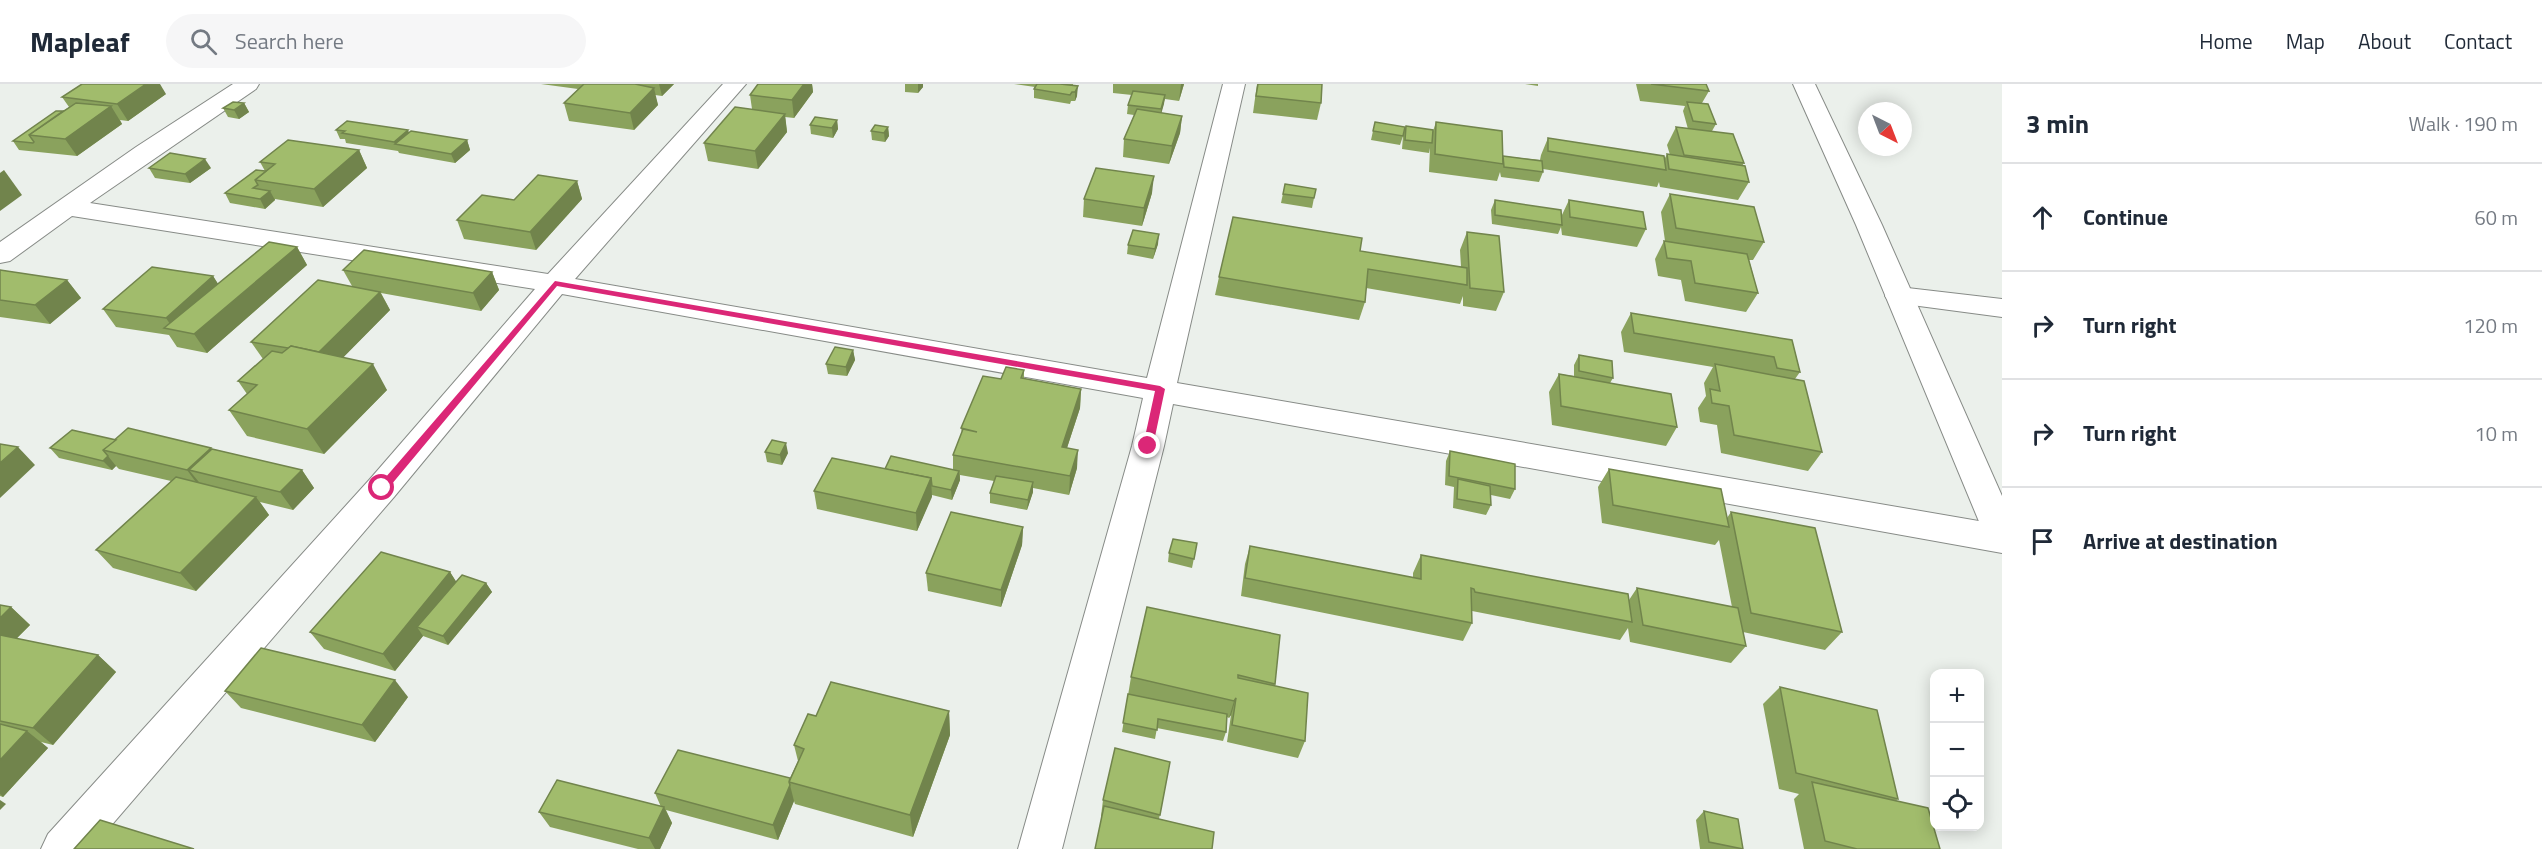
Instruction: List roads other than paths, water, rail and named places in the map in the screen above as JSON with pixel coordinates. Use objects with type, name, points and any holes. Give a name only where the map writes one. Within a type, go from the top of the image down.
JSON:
[{"type":"street","points":[[0,255],[66,207],[248,84]]},
{"type":"street","points":[[63,849],[382,488],[555,284],[735,84]]},
{"type":"street","points":[[1040,849],[1148,446],[1234,84]]},
{"type":"street","points":[[1804,84],[1899,296],[2002,538]]},
{"type":"street","points":[[66,207],[555,284],[2002,538]]},
{"type":"street","points":[[1899,296],[2002,308]]}]
